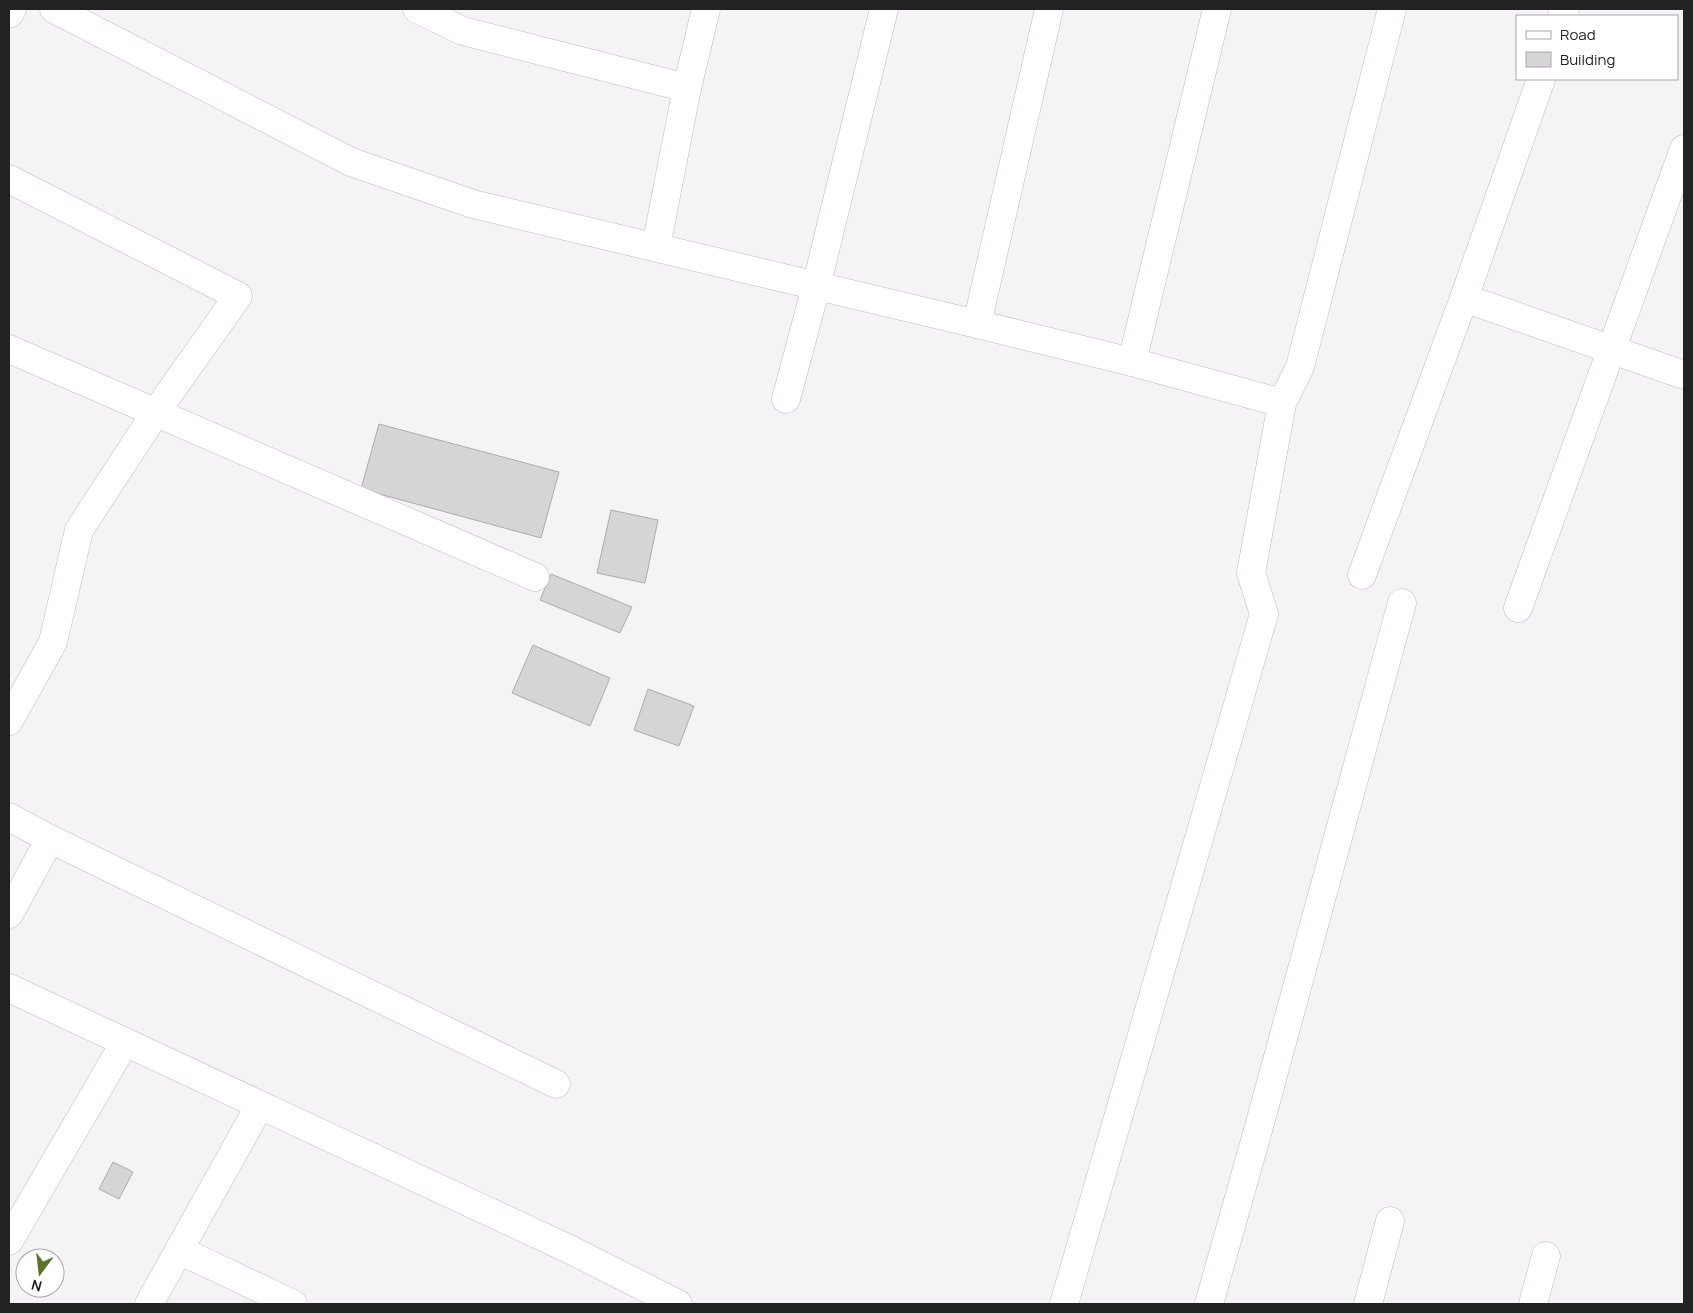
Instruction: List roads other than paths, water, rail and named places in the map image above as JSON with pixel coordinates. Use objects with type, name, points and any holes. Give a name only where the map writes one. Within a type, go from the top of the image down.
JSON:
[{"type":"street","points":[[9,14],[12,9]]},
{"type":"street","points":[[54,9],[352,162],[473,204],[1132,362],[1282,403]]},
{"type":"street","points":[[417,9],[463,31],[686,88]]},
{"type":"street","points":[[656,247],[686,88],[706,9]]},
{"type":"street","points":[[786,398],[816,287],[884,9]]},
{"type":"street","points":[[976,324],[1049,9]]},
{"type":"street","points":[[1132,362],[1217,9]]},
{"type":"street","points":[[1064,1304],[1264,614],[1251,572],[1282,403],[1300,367],[1392,9]]},
{"type":"street","points":[[1362,575],[1464,298],[1541,80]]},
{"type":"street","points":[[1518,608],[1684,149]]},
{"type":"street","points":[[9,179],[238,296],[156,412],[79,530],[53,642],[9,721]]},
{"type":"street","points":[[1464,298],[1684,375]]},
{"type":"street","points":[[9,349],[535,577]]},
{"type":"street","points":[[1209,1304],[1402,604]]},
{"type":"street","points":[[9,817],[50,840],[556,1084]]},
{"type":"street","points":[[9,914],[50,840]]},
{"type":"street","points":[[9,988],[569,1249],[678,1304]]},
{"type":"street","points":[[9,1241],[125,1042]]},
{"type":"street","points":[[148,1304],[260,1105]]},
{"type":"street","points":[[1368,1304],[1390,1222]]},
{"type":"street","points":[[178,1250],[293,1304]]},
{"type":"street","points":[[1533,1304],[1546,1256]]}]
